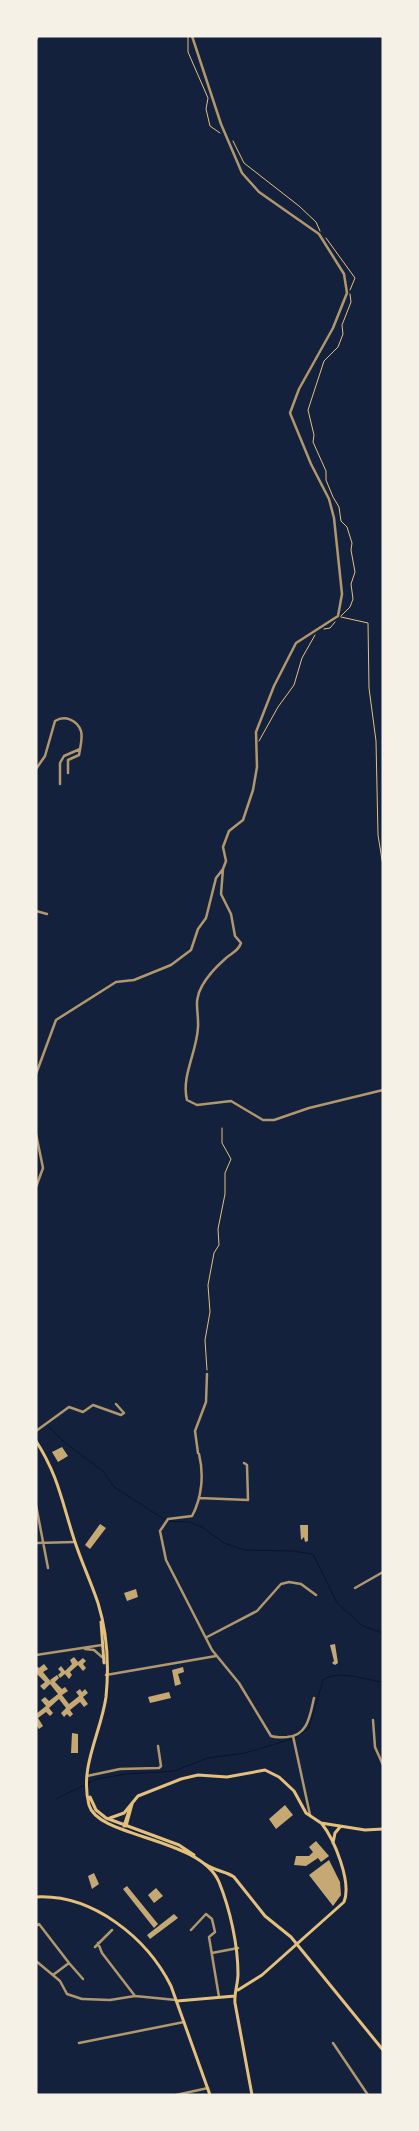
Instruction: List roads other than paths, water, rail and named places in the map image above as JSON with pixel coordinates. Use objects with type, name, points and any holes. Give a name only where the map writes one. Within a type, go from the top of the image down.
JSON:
[{"type":"main road","points":[[36,1441],[59,1482],[75,1542],[102,1620],[105,1682],[102,1716]]},
{"type":"main road","points":[[102,1620],[102,1645],[104,1650]]},
{"type":"main road","points":[[104,1658],[106,1696],[87,1766],[89,1803],[94,1814],[105,1823],[125,1826],[179,1845],[216,1871],[228,1873],[234,1877],[265,1916],[284,1930],[383,2050]]},
{"type":"main road","points":[[106,1818],[121,1815],[136,1798],[149,1791],[192,1776],[227,1778],[265,1770],[279,1778],[294,1791],[304,1810],[321,1823],[341,1827],[383,1829]]},
{"type":"main road","points":[[88,1789],[93,1805],[106,1818],[182,1851],[201,1863],[219,1882],[238,1948],[238,1990],[235,1996],[252,2095]]},
{"type":"main road","points":[[125,1826],[132,1803]]},
{"type":"main road","points":[[238,1990],[262,1975],[344,1902],[346,1896],[341,1862],[328,1833],[321,1823]]},
{"type":"main road","points":[[332,1825],[336,1832]]},
{"type":"main road","points":[[328,1833],[332,1825]]},
{"type":"main road","points":[[332,1844],[336,1832],[341,1827]]},
{"type":"main road","points":[[328,1833],[336,1832]]},
{"type":"main road","points":[[219,1882],[222,1873]]},
{"type":"main road","points":[[36,1897],[56,1897],[95,1910],[138,1939],[155,1958],[163,1970],[177,2000],[210,2095]]},
{"type":"main road","points":[[177,2000],[235,1996]]},
{"type":"street","points":[[192,36],[221,124],[242,173],[259,192],[320,234],[344,274],[347,293],[332,328],[298,390],[290,413],[310,464],[328,499],[334,518],[342,594],[338,616],[296,644],[274,686],[256,732],[257,767],[254,790],[243,820],[229,831],[223,847],[226,861],[223,869],[221,894],[231,914],[235,936],[241,943],[237,951],[225,958],[198,992],[196,1003],[198,1028],[185,1087],[187,1100],[191,1103],[233,1102],[263,1120],[274,1120],[309,1108],[383,1090]]},
{"type":"street","points":[[36,769],[45,756],[51,730],[58,719],[71,720],[78,725],[81,733],[79,755],[66,762],[68,772]]},
{"type":"street","points":[[60,784],[60,763],[64,756],[80,748]]},
{"type":"street","points":[[36,1074],[56,1020],[116,982],[134,980],[172,965],[191,950],[198,930],[206,918],[216,878],[223,869]]},
{"type":"street","points":[[36,911],[47,914]]},
{"type":"street","points":[[36,1134],[43,1168],[36,1187]]},
{"type":"street","points":[[207,1374],[206,1402],[195,1431],[202,1471],[199,1498],[192,1516],[166,1520],[159,1538],[166,1560],[212,1650],[215,1651],[216,1656],[238,1683],[271,1736],[275,1738],[294,1738],[305,1729],[314,1698]]},
{"type":"street","points":[[36,1431],[69,1407],[83,1412],[93,1405],[121,1415],[124,1413],[116,1404]]},
{"type":"street","points":[[199,1498],[248,1500],[247,1465],[244,1463]]},
{"type":"street","points":[[36,1505],[48,1568]]},
{"type":"street","points":[[36,1543],[75,1542]]},
{"type":"street","points":[[355,1588],[383,1572]]},
{"type":"street","points":[[207,1638],[257,1611],[281,1584],[289,1582],[301,1584],[316,1595]]},
{"type":"street","points":[[36,1655],[102,1645]]},
{"type":"street","points":[[81,1648],[104,1650]]},
{"type":"street","points":[[94,1650],[104,1658]]},
{"type":"street","points":[[208,1656],[208,1652],[212,1650]]},
{"type":"street","points":[[106,1675],[216,1656]]},
{"type":"street","points":[[373,1720],[375,1747],[383,1765]]},
{"type":"street","points":[[294,1738],[306,1804],[311,1817]]},
{"type":"street","points":[[87,1777],[120,1769],[158,1768],[161,1766],[158,1746]]},
{"type":"street","points":[[190,1930],[206,1914],[212,1918],[215,1932],[209,1937],[220,1998]]},
{"type":"street","points":[[36,1926],[39,1924],[83,1980]]},
{"type":"street","points":[[95,1946],[112,1930]]},
{"type":"street","points":[[98,1943],[102,1952],[135,1996]]},
{"type":"street","points":[[212,1953],[238,1948]]},
{"type":"street","points":[[36,1961],[53,1975],[67,1994],[82,1999],[110,2000],[135,1996],[177,2000]]},
{"type":"street","points":[[53,1975],[69,1962]]},
{"type":"street","points":[[78,2043],[184,2022]]},
{"type":"street","points":[[333,2043],[368,2095]]},
{"type":"street","points":[[176,2095],[208,2088]]},
{"type":"waterway","points":[[47,1425],[65,1443],[103,1471],[114,1487],[167,1521],[189,1522],[202,1527],[224,1543],[244,1550],[293,1551],[313,1554],[337,1603],[363,1626],[383,1633]]},
{"type":"waterway","points":[[56,1799],[97,1779],[126,1774],[174,1771],[208,1758],[245,1753],[295,1738],[309,1728],[323,1680],[337,1675],[344,1675],[383,1682]]}]
